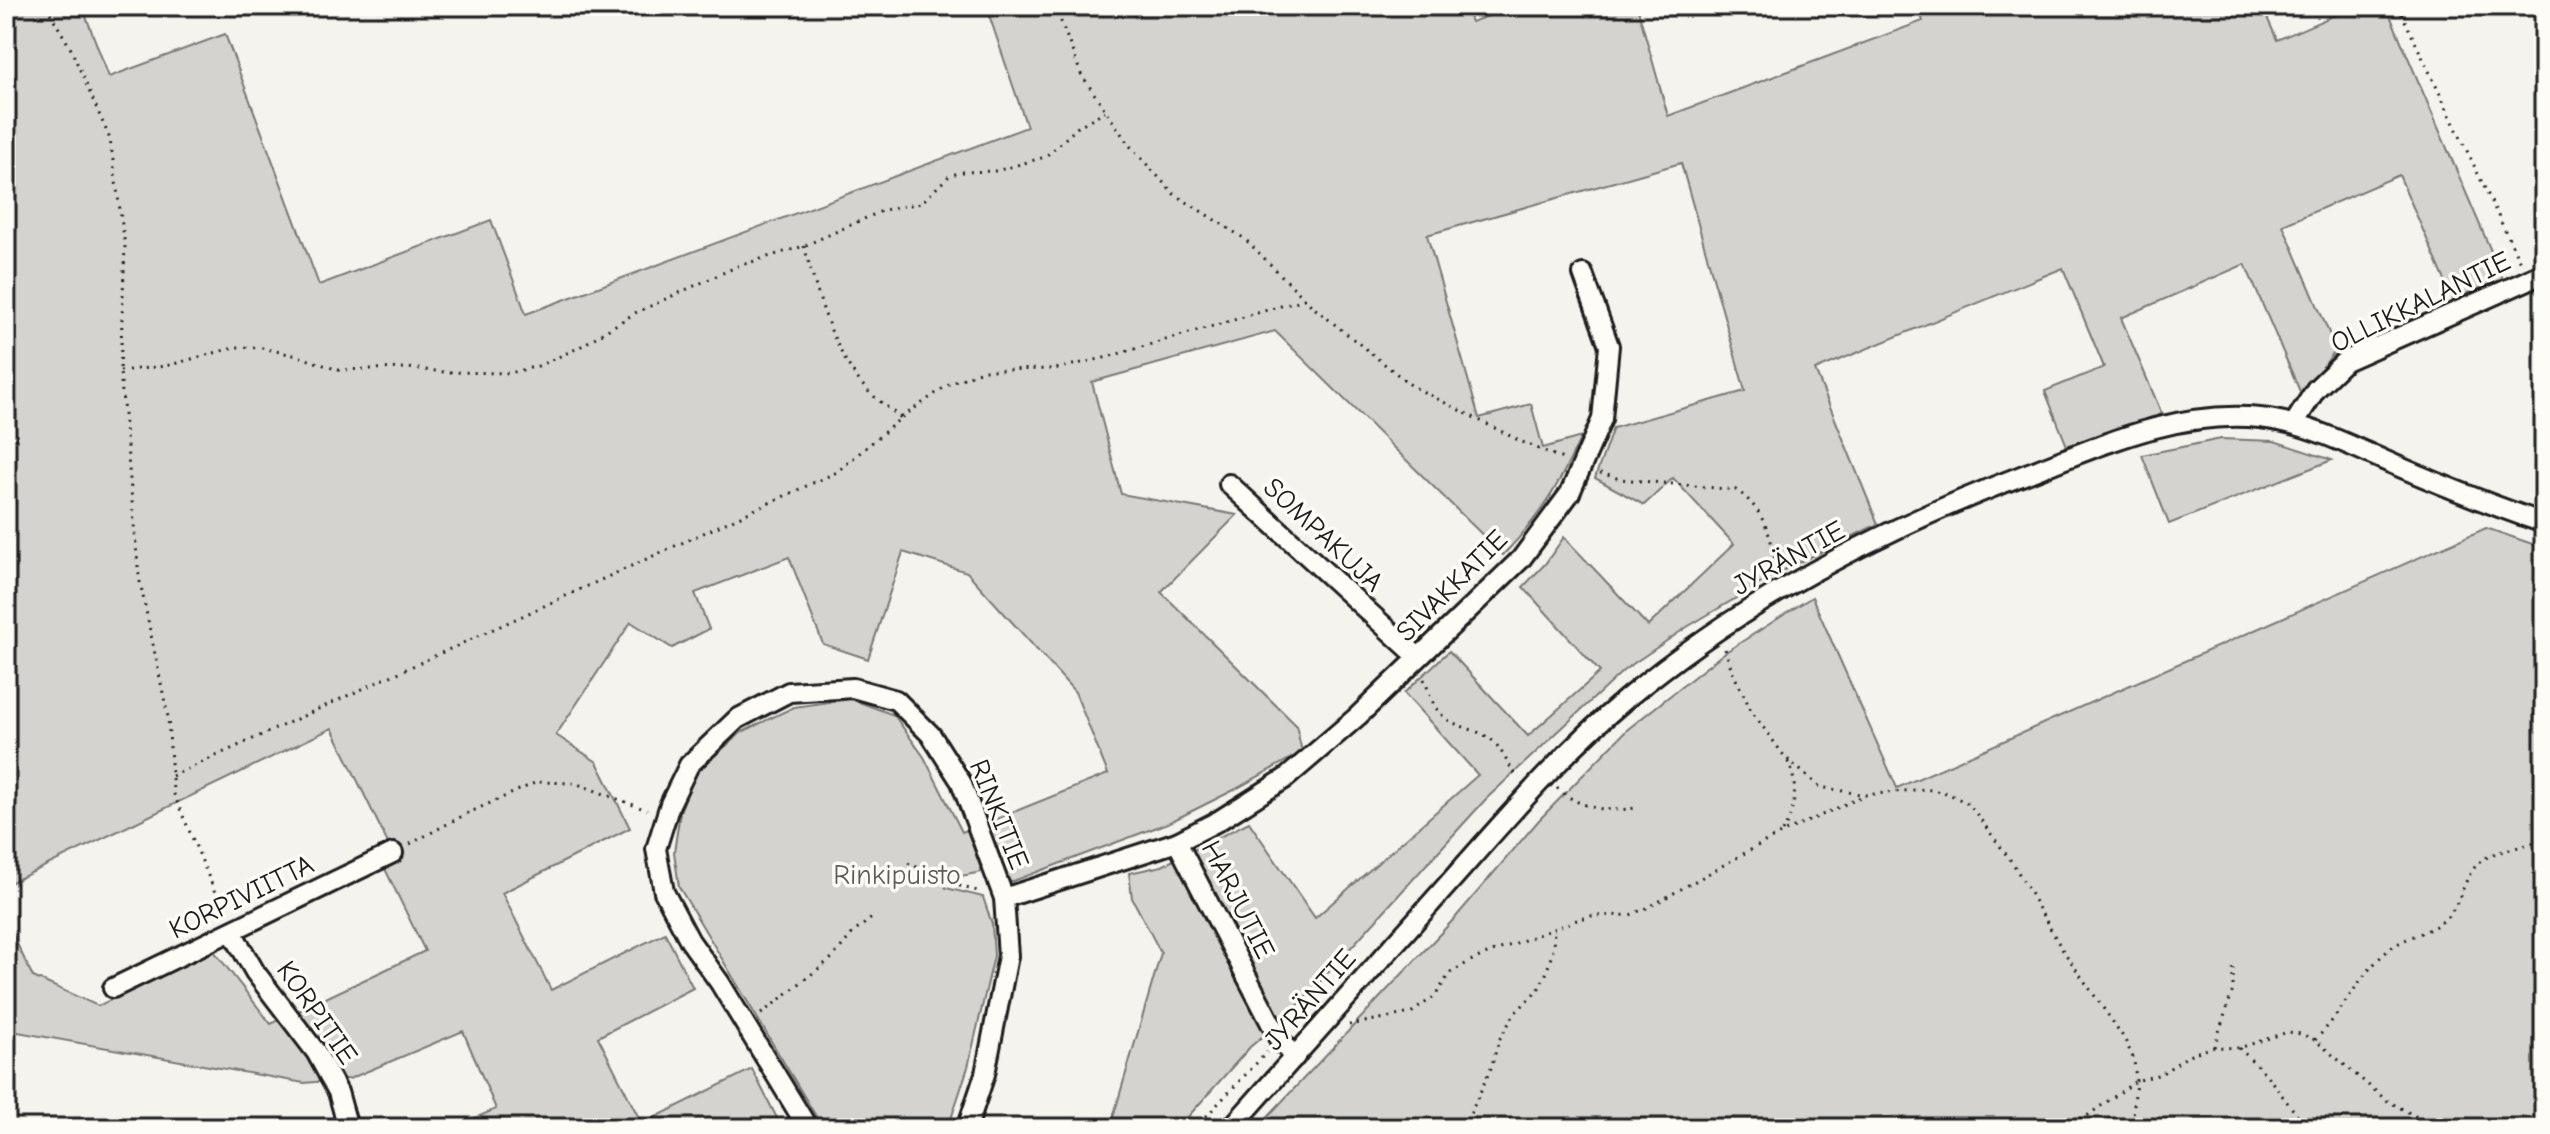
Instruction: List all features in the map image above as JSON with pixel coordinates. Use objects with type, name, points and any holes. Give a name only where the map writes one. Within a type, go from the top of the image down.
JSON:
[{"type":"street","name":"SIVAKKATIE","points":[[1177,842],[1218,821],[1286,778],[1358,716],[1521,559],[1570,493],[1602,419],[1609,346],[1583,274]]},
{"type":"street","name":"OLLIKKALANTIE","points":[[2295,422],[2316,389],[2345,361],[2536,276]]},
{"type":"street","name":"JYRÄNTIE","points":[[1231,1128],[1543,776],[1627,698],[1723,626],[1780,591],[1880,538],[1977,493],[2139,431],[2198,419],[2255,417],[2295,422],[2474,499],[2544,523]]},
{"type":"street","name":"SOMPAKUJA","points":[[1229,484],[1414,661]]},
{"type":"street","name":"RINKITIE","points":[[808,1128],[720,983],[690,941],[664,892],[656,849],[665,818],[689,765],[737,719],[789,692],[853,688],[896,700],[931,735],[961,782],[1003,896],[1008,956],[985,1074],[967,1128]]},
{"type":"street","name":"HARJUTIE","points":[[1003,896],[1177,842],[1279,1039],[1295,1057]]},
{"type":"street","name":"KORPIVIITTA","points":[[113,988],[393,853]]},
{"type":"street","name":"KORPITIE","points":[[232,932],[255,972],[316,1052],[338,1092],[348,1128]]},
{"type":"path","points":[[46,6],[70,47],[110,139],[125,246],[120,371],[139,577],[168,717],[173,792],[232,932]]},
{"type":"path","points":[[1055,6],[1081,74],[1129,145],[1174,194],[1245,239],[1305,299],[1412,386],[1520,441],[1581,467],[1620,479],[1736,490],[1748,498],[1766,527],[1775,554],[1780,591]]},
{"type":"path","points":[[2398,6],[2536,276]]},
{"type":"path","points":[[120,371],[166,366],[236,347],[286,353],[338,370],[408,368],[510,373],[538,366],[578,348],[635,313],[738,266],[804,246],[884,210],[921,203],[949,176],[961,172],[996,171],[1045,157],[1079,126],[1105,111]]},
{"type":"path","points":[[804,246],[818,294],[843,353],[866,389],[901,418]]},
{"type":"path","points":[[172,776],[837,472],[901,418],[949,384],[984,370],[1067,367],[1305,299]]},
{"type":"path","points":[[1723,626],[1722,640],[1732,671],[1752,712],[1785,757],[1796,782],[1788,824],[1781,833]]},
{"type":"path","points":[[1414,661],[1431,700],[1441,714],[1456,725],[1483,734],[1496,744],[1506,763],[1531,791]]},
{"type":"path","points":[[1785,757],[1820,787],[1865,795],[1925,789],[1947,793],[1969,804],[2014,865],[2062,949],[2124,1038],[2134,1060],[2136,1081],[2132,1128]]},
{"type":"path","points":[[1543,776],[1564,795],[1600,810],[1635,808]]},
{"type":"path","points":[[393,853],[466,814],[537,782],[575,783],[665,818]]},
{"type":"path","points":[[1318,1031],[1411,1013],[1435,996],[1450,973],[1474,959],[1591,916],[1630,915],[1781,833],[1865,795]]},
{"type":"path","points":[[2315,1040],[2330,1027],[2368,972],[2389,949],[2449,916],[2482,860],[2544,838]]},
{"type":"path","points":[[908,863],[962,887],[1003,896]]},
{"type":"path","points":[[745,1025],[832,958],[853,933],[873,917]]},
{"type":"path","points":[[1464,1128],[1491,1068],[1499,1040],[1515,1013],[1538,990],[1546,974],[1553,950],[1554,930]]},
{"type":"path","points":[[2214,1047],[2233,990],[2233,968]]},
{"type":"path","points":[[2058,1128],[2087,1116],[2136,1081],[2161,1074],[2191,1054],[2214,1047],[2239,1048],[2288,1032],[2315,1040],[2386,1100],[2437,1128]]},
{"type":"path","points":[[1195,1128],[1279,1039]]},
{"type":"path","points":[[2239,1048],[2265,1073],[2307,1128]]},
{"type":"green space","points":[[6,6],[82,6],[109,77],[225,34],[319,285],[491,220],[526,314],[1027,127],[986,6],[1465,6],[1471,22],[1517,6],[1637,6],[1668,116],[1923,21],[1918,6],[2262,6],[2277,40],[2356,6],[2386,6],[2503,279],[2453,299],[2399,175],[2283,225],[2336,349],[2302,396],[2245,264],[2121,318],[2162,414],[2067,446],[2045,391],[2104,367],[2063,268],[1815,370],[1878,524],[1782,571],[1687,627],[1624,670],[1486,799],[1295,1009],[1250,1047],[1178,1128],[1110,1128],[1161,953],[1132,898],[1129,873],[1162,866],[1249,822],[1315,918],[1478,775],[1404,693],[1449,651],[1528,736],[1600,672],[1523,587],[1545,564],[1564,537],[1648,626],[1734,544],[1673,478],[1644,505],[1595,478],[1613,428],[1745,391],[1681,163],[1427,235],[1479,418],[1531,404],[1543,448],[1581,437],[1548,500],[1503,555],[1275,331],[1092,382],[1121,494],[1237,515],[1161,592],[1296,725],[1302,752],[1168,823],[1008,883],[986,823],[1108,774],[1075,692],[967,572],[903,552],[868,659],[823,644],[789,557],[695,593],[709,629],[672,648],[631,622],[556,735],[597,762],[630,828],[502,893],[551,990],[665,933],[693,988],[598,1037],[642,1124],[752,1069],[782,1128],[452,1128],[496,1109],[463,1031],[349,1079],[304,1083],[6,1030],[6,921],[33,977],[98,1006],[214,951],[271,1024],[425,951],[384,867],[396,860],[332,728],[6,885]]},
{"type":"green space","points":[[2221,439],[2274,441],[2332,460],[2169,524],[2142,455]]},
{"type":"green space","points":[[2486,528],[2544,548],[2544,1128],[1257,1128],[1455,918],[1539,820],[1628,729],[1724,653],[1812,597],[1897,788]]},
{"type":"green space","name":"Rinkipuisto","points":[[851,699],[894,715],[924,757],[962,832],[967,830],[982,872],[961,876],[941,869],[946,888],[983,897],[992,924],[994,956],[968,1067],[948,1128],[823,1128],[679,887],[674,852],[680,812],[695,773],[742,732],[794,707]]}]
